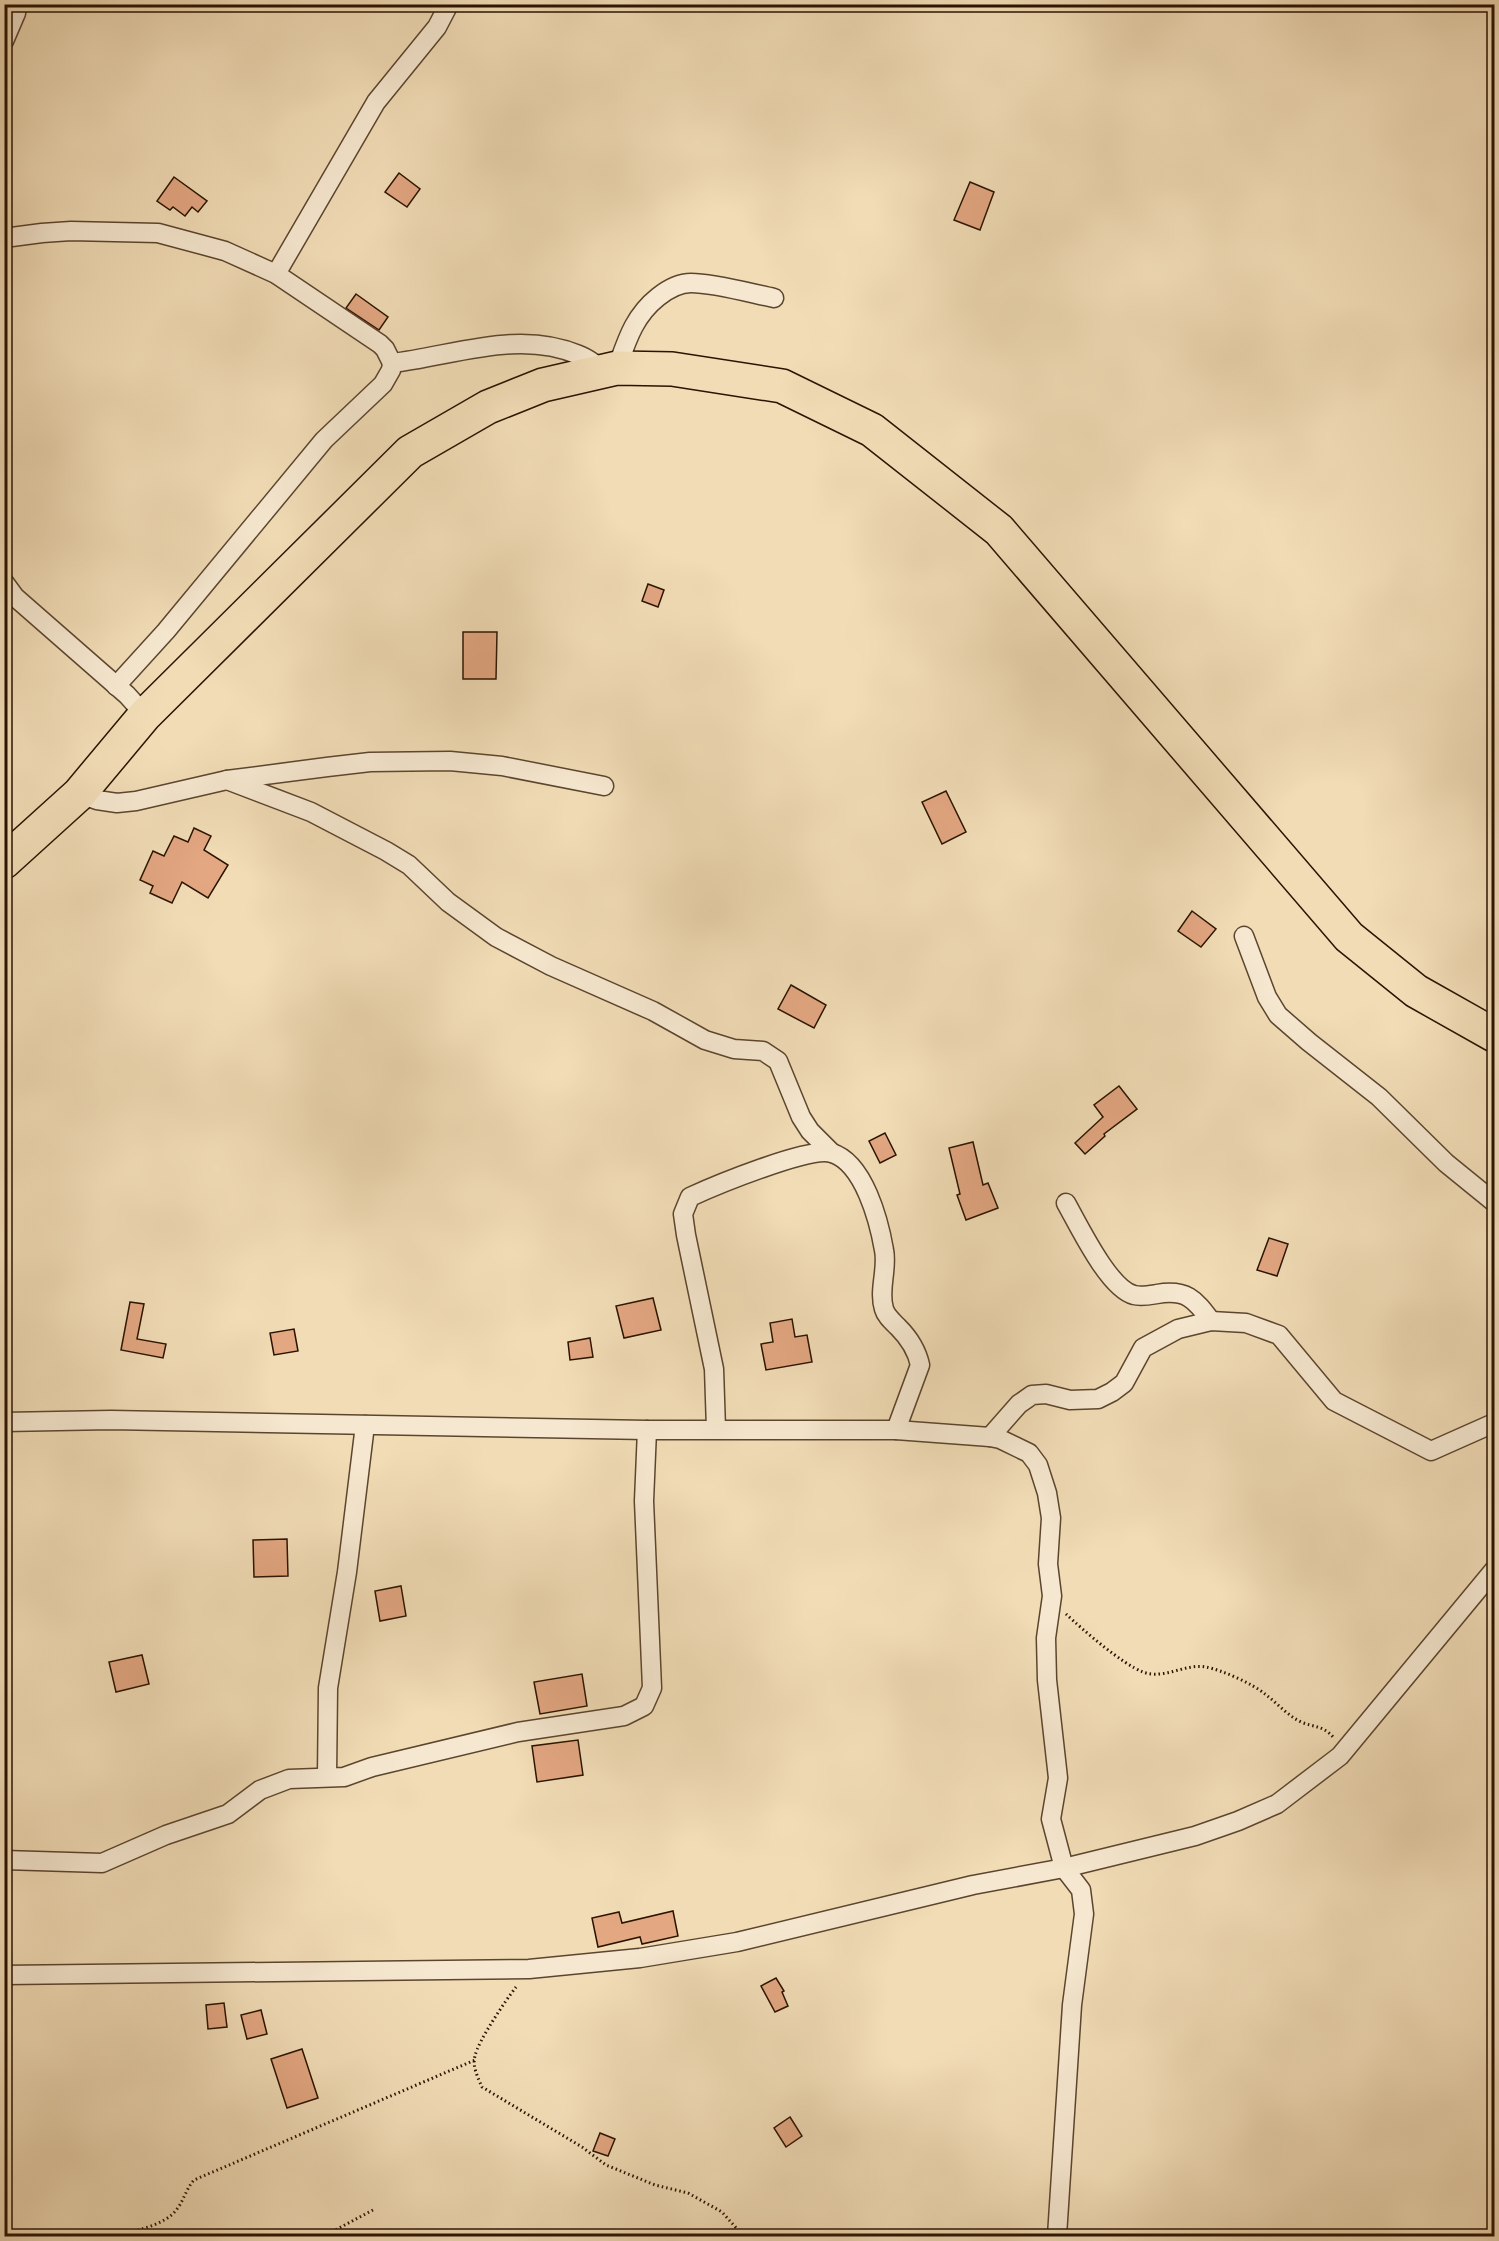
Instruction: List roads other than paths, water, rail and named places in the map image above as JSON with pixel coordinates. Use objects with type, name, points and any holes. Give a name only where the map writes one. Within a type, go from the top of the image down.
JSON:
[{"type":"highway","points":[[4,862],[79,794],[145,715],[410,452],[488,407],[543,385],[610,368],[672,369],[782,386],[872,430],[999,530],[1348,937],[1416,991],[1494,1035]]},
{"type":"street","points":[[4,41],[16,13],[17,4]]},
{"type":"street","points":[[276,274],[376,102],[436,27],[449,4]]},
{"type":"street","points":[[4,238],[71,231],[158,233],[225,251],[276,274],[380,344],[392,363],[391,370],[383,384],[324,440],[166,631],[116,686]]},
{"type":"street","points":[[392,363],[490,344],[542,345],[581,355],[610,368],[637,318],[668,288],[693,283],[774,298]]},
{"type":"street","points":[[4,582],[15,597],[127,695],[145,715]]},
{"type":"street","points":[[79,794],[117,803],[136,801],[227,780],[370,762],[450,761],[502,766],[604,786]]},
{"type":"street","points":[[227,780],[311,812],[386,851],[409,865],[448,902],[496,937],[551,966],[653,1011],[705,1040],[734,1049],[763,1051],[778,1061],[801,1117],[810,1131],[860,1177],[872,1204],[885,1251],[884,1311],[900,1329],[918,1357],[920,1365],[896,1430]]},
{"type":"street","points":[[1244,936],[1267,997],[1278,1015],[1379,1097],[1446,1163],[1494,1202]]},
{"type":"street","points":[[716,1429],[714,1369],[683,1214],[690,1197],[715,1186],[811,1154],[832,1153]]},
{"type":"street","points":[[1066,1203],[1098,1259],[1120,1287],[1134,1295],[1166,1293],[1190,1297],[1197,1302],[1211,1321]]},
{"type":"street","points":[[990,1437],[1019,1404],[1032,1395],[1046,1394],[1070,1400],[1098,1399],[1124,1383],[1143,1348],[1178,1329],[1211,1321],[1246,1323],[1279,1335],[1334,1401],[1431,1451],[1494,1423]]},
{"type":"street","points":[[4,1422],[111,1420],[647,1430],[896,1430],[990,1437],[1000,1439],[1029,1453],[1041,1472],[1051,1518],[1048,1564],[1052,1596],[1046,1638],[1047,1680],[1058,1778],[1051,1819],[1064,1868],[1081,1890],[1084,1914],[1072,2005],[1056,2236]]},
{"type":"street","points":[[327,1776],[328,1688],[347,1572],[365,1425]]},
{"type":"street","points":[[4,1860],[102,1863],[166,1835],[228,1814],[260,1790],[289,1779],[344,1777],[372,1767],[518,1732],[624,1716],[644,1706],[652,1688],[644,1501],[647,1430]]},
{"type":"street","points":[[4,1975],[529,1969],[619,1961],[692,1951],[972,1885],[1064,1868],[1196,1836],[1277,1804],[1340,1756],[1494,1570]]}]
